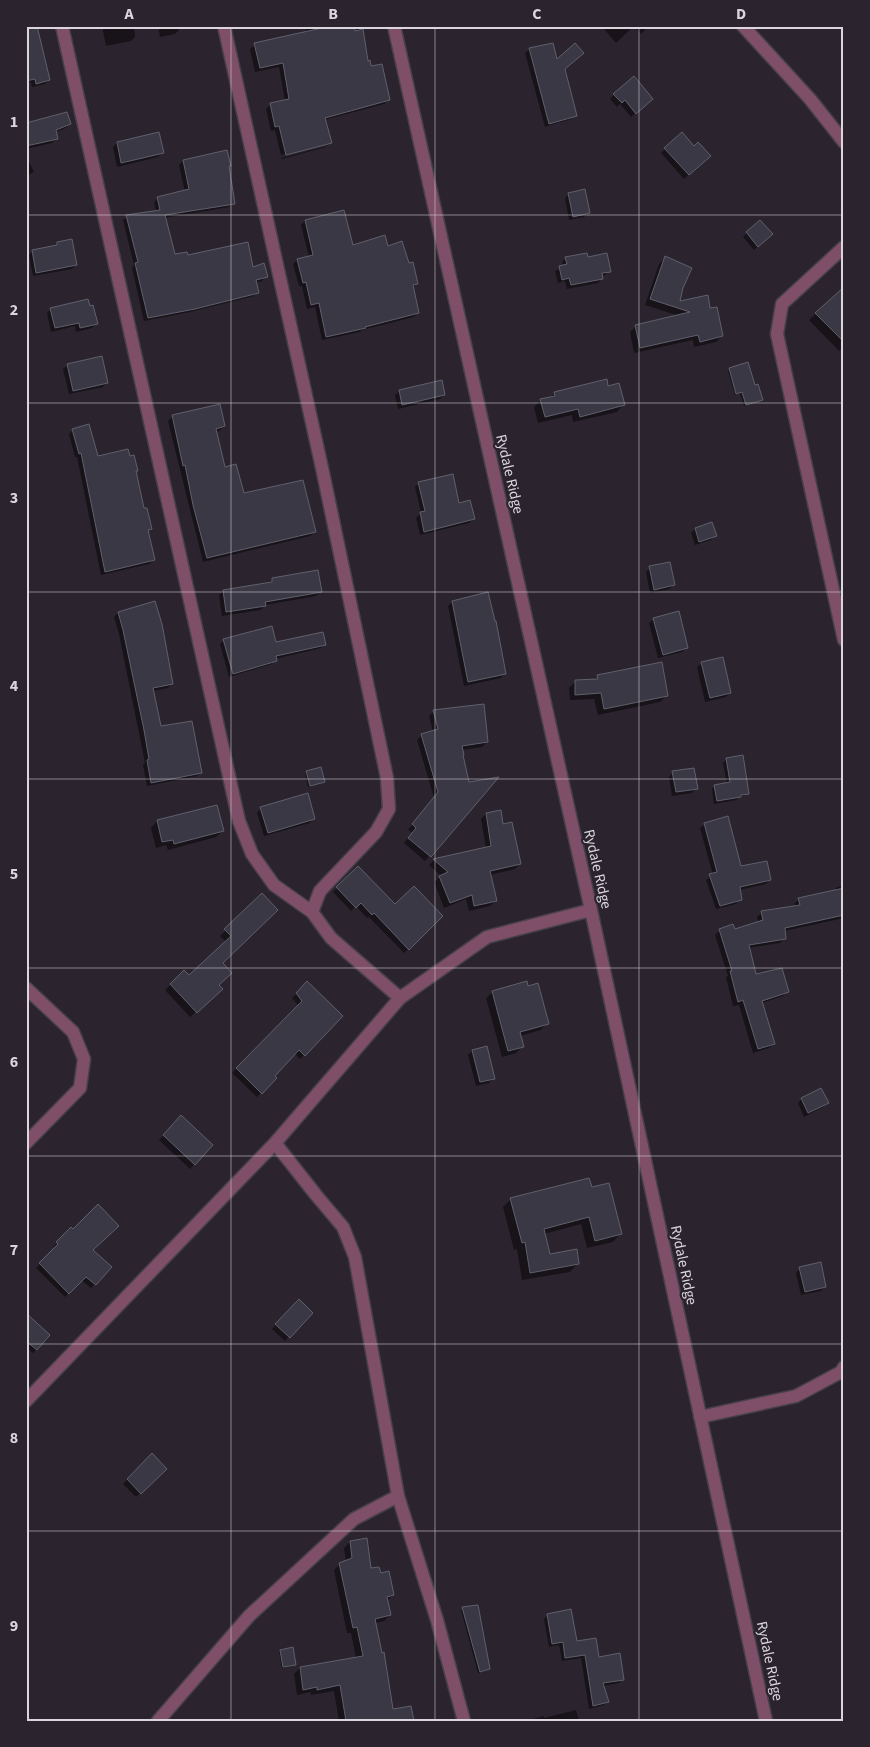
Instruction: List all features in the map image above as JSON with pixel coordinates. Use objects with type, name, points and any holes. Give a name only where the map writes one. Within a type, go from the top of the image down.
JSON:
[{"type":"street","points":[[62,26],[239,820],[252,854],[274,885],[312,912],[331,938],[400,998]]},
{"type":"street","points":[[224,26],[322,468],[387,778],[389,809],[376,832],[320,891],[312,912]]},
{"type":"street","name":"Rydale Ridge","points":[[394,26],[591,910],[766,1721]]},
{"type":"street","points":[[743,26],[810,98],[844,142]]},
{"type":"street","points":[[844,247],[782,304],[778,334],[844,640]]},
{"type":"street","points":[[26,1401],[275,1143],[400,998],[487,937],[591,910]]},
{"type":"street","points":[[26,988],[73,1032],[84,1059],[80,1088],[26,1143]]},
{"type":"street","points":[[275,1143],[343,1226],[355,1257],[398,1496],[437,1620],[464,1721]]},
{"type":"street","points":[[700,1417],[796,1396],[841,1372],[844,1367]]},
{"type":"street","points":[[158,1721],[249,1616],[354,1519],[398,1496]]},
{"type":"building","points":[[26,26],[37,26],[50,80],[36,84],[35,79],[26,81]]},
{"type":"building","points":[[331,26],[355,26],[355,31],[363,29],[368,61],[370,60],[371,66],[382,64],[390,100],[325,118],[332,143],[286,155],[279,126],[275,127],[270,103],[289,99],[283,63],[260,68],[254,43]]},
{"type":"building","points":[[553,43],[557,59],[575,43],[584,53],[565,69],[577,116],[549,124],[529,48]]},
{"type":"building","points":[[634,76],[653,99],[636,114],[625,100],[622,103],[613,94]]},
{"type":"building","points":[[67,112],[71,124],[56,130],[58,139],[26,146],[26,123]]},
{"type":"building","points":[[159,132],[164,153],[121,163],[117,142]]},
{"type":"building","points":[[682,132],[694,146],[698,142],[711,156],[689,175],[664,148]]},
{"type":"building","points":[[227,150],[231,166],[229,166],[235,204],[165,215],[175,254],[187,252],[188,255],[248,242],[253,267],[264,263],[268,277],[256,280],[259,293],[195,309],[148,318],[135,263],[138,262],[126,215],[160,210],[157,197],[189,189],[183,160]]},
{"type":"building","points":[[585,189],[590,213],[573,217],[568,193]]},
{"type":"building","points":[[344,210],[353,245],[385,235],[388,246],[402,241],[409,263],[413,262],[418,284],[413,285],[419,313],[326,337],[319,303],[311,305],[306,282],[303,283],[297,259],[313,255],[305,220]]},
{"type":"building","points":[[760,220],[773,234],[758,247],[746,232]]},
{"type":"building","points":[[72,239],[77,265],[36,273],[32,250],[57,245],[57,242]]},
{"type":"building","points":[[587,253],[588,257],[607,253],[611,272],[602,273],[603,279],[571,285],[569,278],[562,280],[559,266],[567,264],[565,257]]},
{"type":"building","points":[[665,256],[692,268],[683,288],[680,301],[708,295],[710,308],[717,307],[723,336],[700,342],[698,335],[640,348],[635,325],[690,312],[650,299]]},
{"type":"building","points":[[844,287],[844,342],[815,313]]},
{"type":"building","points":[[88,299],[90,306],[93,305],[98,324],[80,328],[79,323],[55,328],[50,308]]},
{"type":"building","points":[[102,356],[108,383],[73,391],[67,364]]},
{"type":"building","points":[[748,362],[755,385],[758,384],[763,400],[746,405],[742,392],[736,394],[729,368]]},
{"type":"building","points":[[607,379],[608,386],[619,383],[625,405],[580,417],[578,409],[545,417],[540,399],[555,396],[554,392]]},
{"type":"building","points":[[442,380],[445,395],[402,405],[399,390]]},
{"type":"building","points":[[220,404],[225,426],[216,429],[225,467],[236,464],[244,493],[303,480],[316,532],[207,558],[172,415]]},
{"type":"building","points":[[89,424],[98,456],[128,449],[130,456],[134,455],[144,508],[147,508],[152,529],[148,530],[155,560],[105,572],[81,453],[79,454],[72,429]]},
{"type":"building","points":[[453,474],[459,503],[470,500],[475,519],[424,532],[420,512],[425,511],[418,482]]},
{"type":"building","points":[[712,522],[717,536],[699,542],[695,528]]},
{"type":"building","points":[[670,562],[675,585],[654,590],[649,566]]},
{"type":"building","points":[[318,570],[322,592],[265,602],[266,606],[226,612],[223,590],[272,582],[272,578]]},
{"type":"building","points":[[488,592],[496,621],[506,674],[468,682],[452,601]]},
{"type":"building","points":[[155,601],[162,624],[173,684],[153,688],[161,726],[192,721],[202,773],[151,783],[144,730],[118,612]]},
{"type":"building","points":[[679,611],[688,648],[663,655],[653,618]]},
{"type":"building","points":[[272,626],[276,642],[323,632],[326,645],[276,656],[277,661],[233,674],[223,639]]},
{"type":"building","points":[[723,657],[731,693],[710,698],[701,662]]},
{"type":"building","points":[[662,662],[668,696],[604,709],[601,693],[575,695],[575,680],[598,679],[597,675]]},
{"type":"building","points":[[484,704],[488,742],[462,746],[463,755],[469,782],[499,777],[431,857],[408,838],[416,828],[412,824],[438,792],[421,734],[438,729],[433,710]]},
{"type":"building","points":[[743,755],[749,794],[717,801],[714,785],[730,782],[726,758]]},
{"type":"building","points":[[321,767],[325,782],[310,786],[306,771]]},
{"type":"building","points":[[694,768],[698,789],[676,792],[672,771]]},
{"type":"building","points":[[308,793],[315,819],[268,833],[260,807]]},
{"type":"building","points":[[217,805],[224,831],[174,844],[173,840],[162,842],[157,820]]},
{"type":"building","points":[[501,810],[503,824],[512,822],[521,864],[490,871],[497,901],[474,906],[472,895],[450,903],[439,876],[448,872],[433,859],[491,846],[486,813]]},
{"type":"building","points":[[728,816],[741,866],[767,861],[771,880],[740,887],[742,900],[720,906],[709,874],[717,872],[704,823]]},
{"type":"building","points":[[358,866],[395,904],[414,886],[443,916],[409,950],[374,913],[372,915],[361,903],[356,908],[336,887]]},
{"type":"building","points":[[844,888],[844,915],[785,928],[786,939],[749,945],[756,974],[782,968],[789,992],[762,1001],[775,1044],[758,1049],[743,1000],[738,1002],[730,971],[732,971],[719,929],[733,924],[735,929],[763,920],[761,911],[800,905],[798,898]]},
{"type":"building","points":[[262,893],[278,910],[223,963],[232,973],[219,985],[223,989],[197,1013],[170,984],[184,970],[189,975],[231,936],[224,929]]},
{"type":"building","points":[[307,981],[343,1016],[305,1056],[299,1050],[275,1076],[277,1078],[262,1094],[236,1068],[302,1001],[296,993]]},
{"type":"building","points":[[527,981],[528,986],[538,983],[549,1024],[520,1032],[524,1047],[508,1051],[492,991]]},
{"type":"building","points":[[487,1046],[495,1079],[480,1082],[472,1050]]},
{"type":"building","points":[[821,1088],[829,1103],[808,1113],[801,1098]]},
{"type":"building","points":[[181,1115],[213,1145],[195,1165],[163,1135]]},
{"type":"building","points":[[589,1178],[592,1187],[609,1183],[622,1234],[595,1241],[589,1217],[544,1229],[550,1254],[577,1249],[579,1264],[530,1273],[525,1242],[522,1243],[510,1198]]},
{"type":"building","points":[[98,1204],[119,1226],[93,1250],[112,1267],[96,1285],[86,1277],[69,1294],[39,1263],[58,1244],[56,1242],[71,1227],[73,1229]]},
{"type":"building","points":[[821,1262],[826,1287],[805,1292],[799,1267]]},
{"type":"building","points":[[299,1299],[313,1313],[290,1338],[275,1324]]},
{"type":"building","points":[[26,1313],[50,1335],[37,1350],[26,1341]]},
{"type":"building","points":[[152,1453],[167,1469],[141,1494],[127,1479]]},
{"type":"building","points":[[367,1538],[371,1568],[379,1567],[381,1573],[389,1571],[394,1595],[387,1597],[391,1615],[375,1619],[382,1653],[384,1652],[393,1709],[411,1706],[414,1721],[346,1721],[340,1685],[317,1690],[317,1687],[303,1690],[300,1667],[363,1656],[357,1627],[353,1628],[339,1563],[352,1558],[350,1541]]},
{"type":"building","points":[[478,1605],[490,1669],[480,1672],[462,1607]]},
{"type":"building","points":[[571,1609],[577,1641],[596,1638],[599,1657],[620,1653],[624,1680],[603,1683],[609,1702],[593,1706],[585,1655],[565,1658],[563,1642],[552,1644],[547,1614]]},
{"type":"building","points":[[293,1647],[296,1665],[283,1667],[280,1650]]}]
